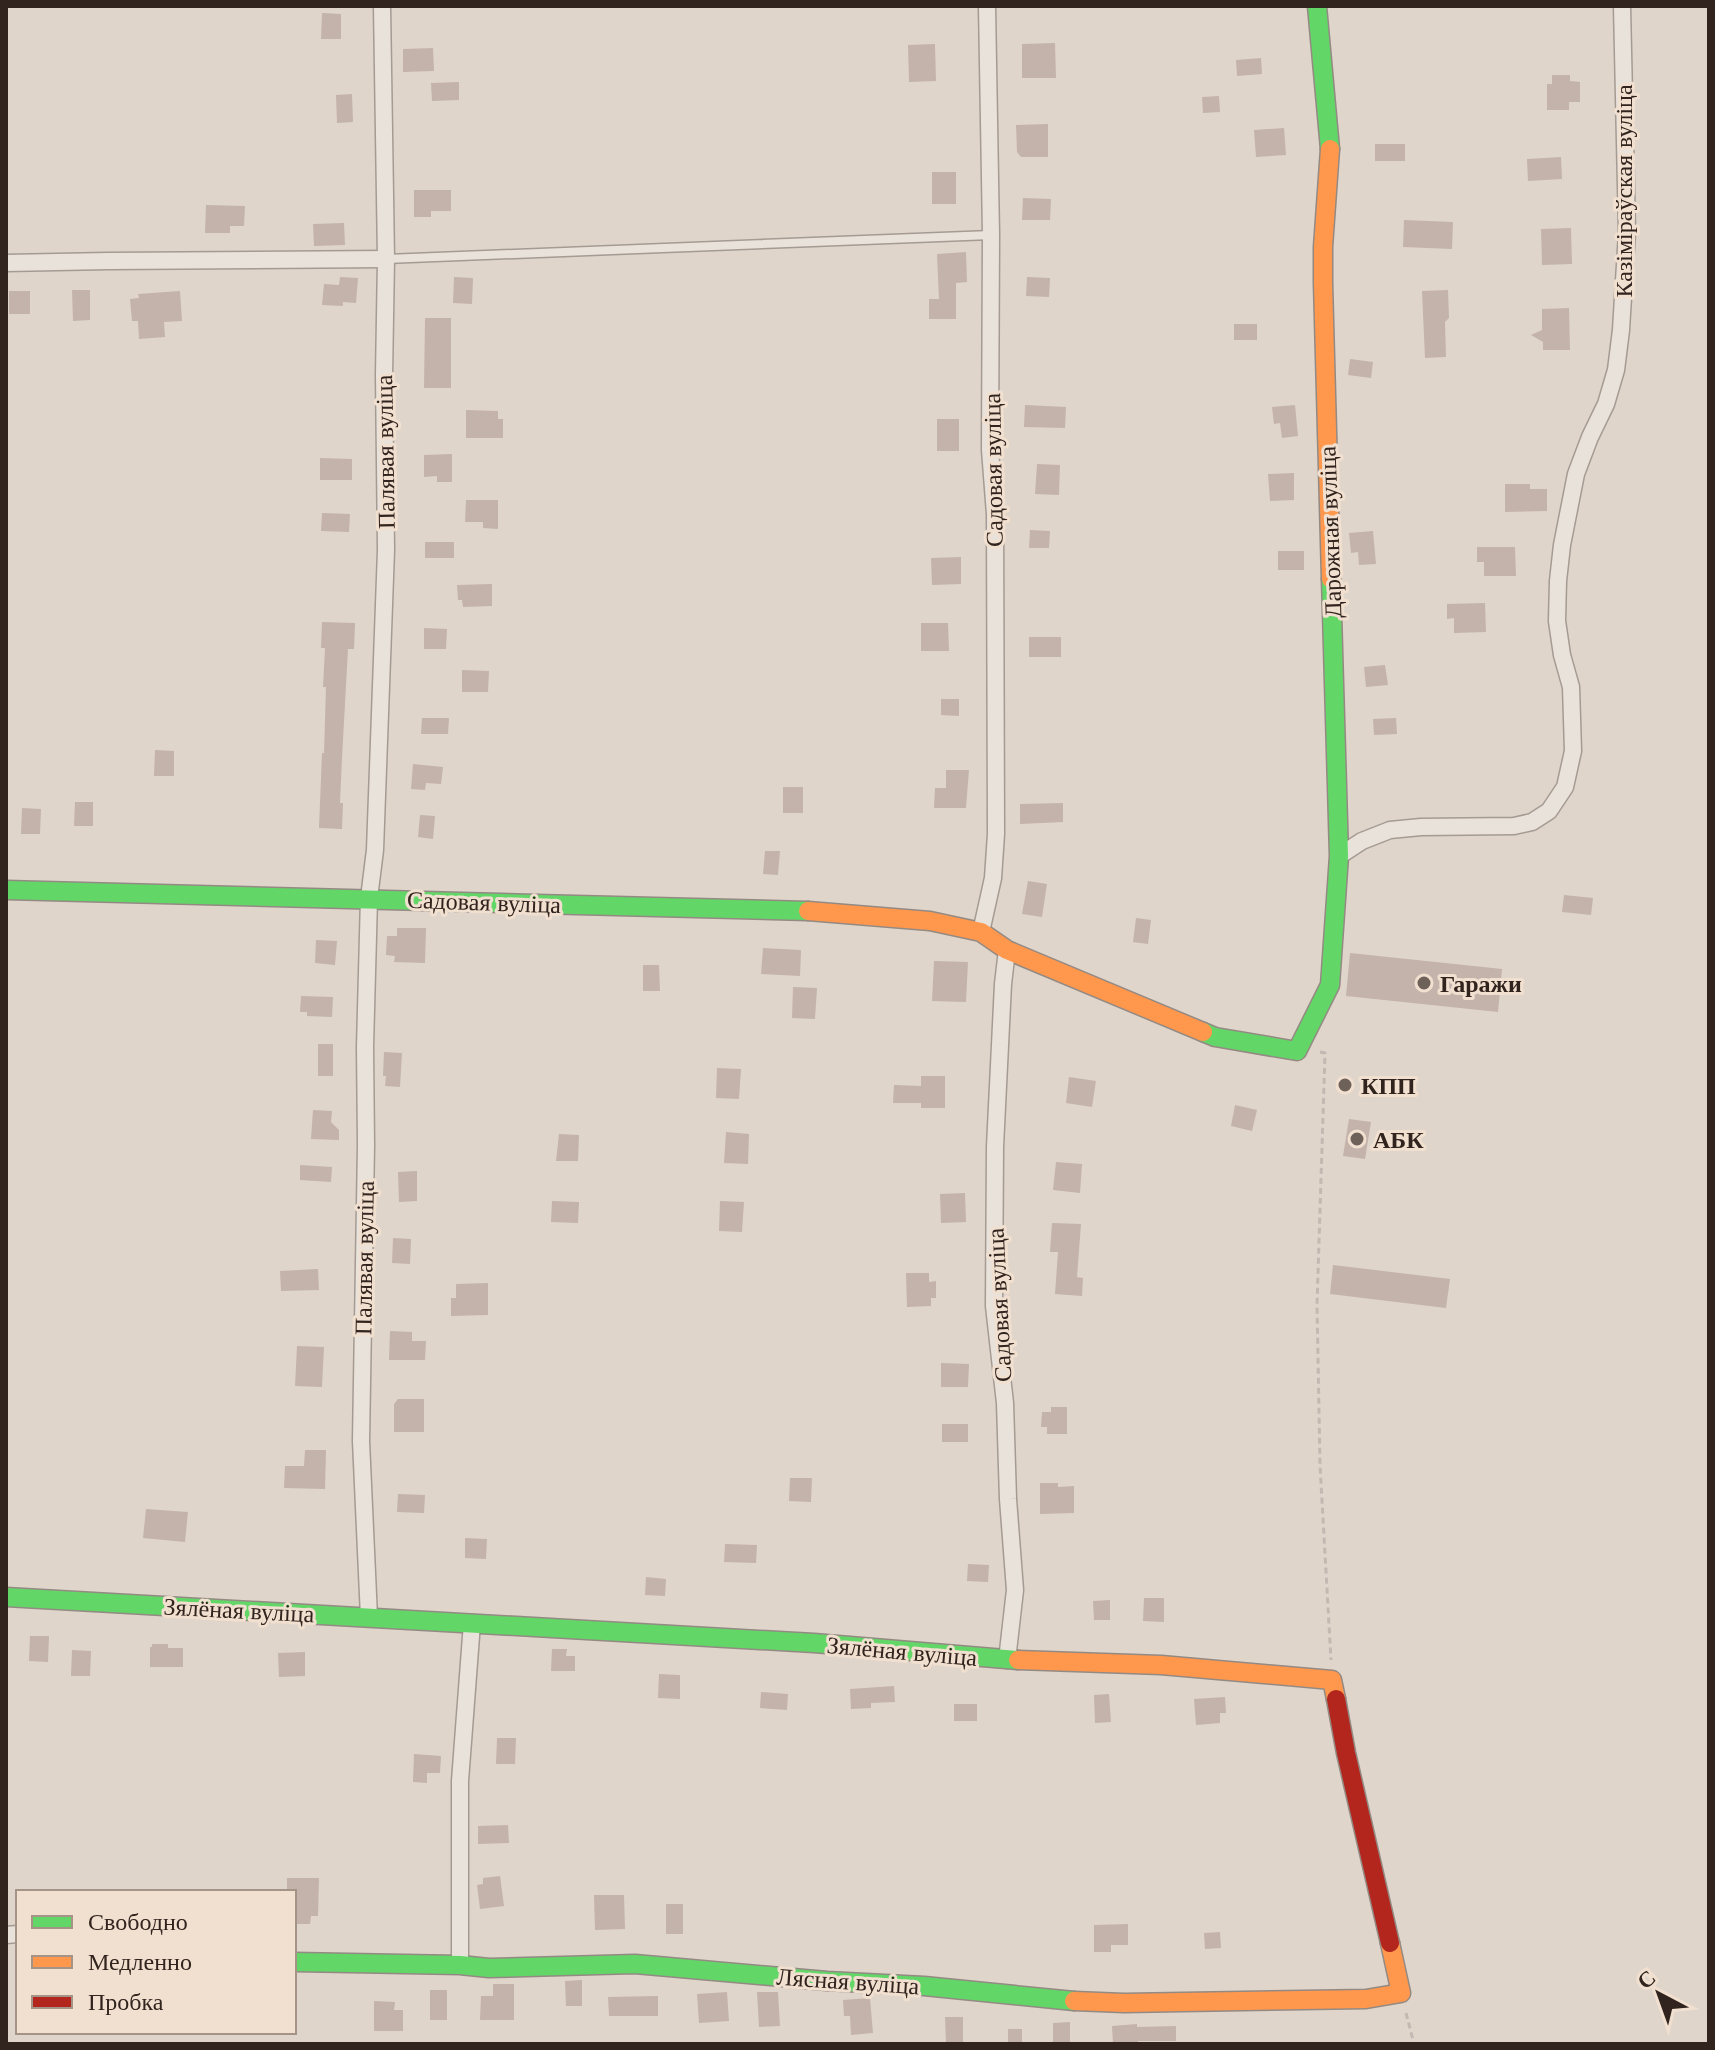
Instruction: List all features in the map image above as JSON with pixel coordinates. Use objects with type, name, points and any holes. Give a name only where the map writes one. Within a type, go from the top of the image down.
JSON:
[{"type":"street","name":"Палявая вуліца","points":[[369,1617],[361,1441],[369,898],[375,850],[386,550],[382,6]]},
{"type":"street","name":"Садовая вуліца","points":[[981,932],[993,878],[996,834],[995,514],[990,450],[991,235],[987,6]]},
{"type":"street","name":"Дарожная вуліца","points":[[1297,1051],[1330,985],[1339,856],[1323,283],[1330,143],[1317,6]]},
{"type":"street","name":"Казіміраўская вуліца","points":[[1339,856],[1362,841],[1390,830],[1514,826],[1532,822],[1549,811],[1565,787],[1573,751],[1572,703],[1557,621],[1559,569],[1576,474],[1606,404],[1616,370],[1621,330],[1627,232],[1622,6]]},
{"type":"street","points":[[6,263],[386,259]]},
{"type":"street","points":[[6,890],[369,898]]},
{"type":"street","name":"Садовая вуліца","points":[[369,898],[829,912],[930,921],[981,932],[1007,950],[1215,1037],[1297,1051]]},
{"type":"street","name":"Садовая вуліца","points":[[1007,950],[995,1147],[994,1274],[994,1306],[1005,1403],[1015,1590],[1007,1660]]},
{"type":"street","name":"Зялёная вуліца","points":[[6,1597],[814,1643],[1007,1660],[1161,1665],[1332,1680]]},
{"type":"street","points":[[460,1965],[460,1781],[472,1623]]},
{"type":"street","points":[[1332,1680],[1401,1993]]},
{"type":"street","name":"Лясная вуліца","points":[[296,1962],[489,1968],[635,1964],[1124,2003],[1366,1999],[1401,1993]]},
{"type":"lane","points":[[386,259],[991,235]]},
{"type":"path","points":[[1297,1051],[1325,1053],[1317,1305],[1320,1465],[1332,1680]]},
{"type":"path","points":[[1401,1993],[1414,2044]]},
{"type":"building","points":[[322,13],[341,14],[341,39],[321,39]]},
{"type":"building","points":[[1055,43],[1056,78],[1022,78],[1022,44]]},
{"type":"building","points":[[935,44],[936,81],[909,82],[908,45]]},
{"type":"building","points":[[433,48],[434,71],[403,72],[403,49]]},
{"type":"building","points":[[1261,58],[1262,74],[1237,76],[1236,60]]},
{"type":"building","points":[[1552,75],[1570,75],[1570,81],[1580,82],[1580,102],[1569,102],[1569,110],[1547,110],[1547,84],[1552,84]]},
{"type":"building","points":[[459,82],[459,100],[432,101],[431,83]]},
{"type":"building","points":[[352,94],[353,122],[337,123],[336,95]]},
{"type":"building","points":[[1219,96],[1220,112],[1203,113],[1202,97]]},
{"type":"building","points":[[1048,124],[1048,157],[1021,157],[1017,152],[1016,125]]},
{"type":"building","points":[[1284,128],[1286,155],[1256,157],[1254,130]]},
{"type":"building","points":[[1375,144],[1405,144],[1405,161],[1375,161]]},
{"type":"building","points":[[1561,157],[1562,179],[1528,181],[1527,159]]},
{"type":"building","points":[[932,172],[956,172],[956,204],[932,204]]},
{"type":"building","points":[[414,190],[451,190],[451,211],[431,211],[431,217],[414,217]]},
{"type":"building","points":[[1023,198],[1051,199],[1050,220],[1022,220]]},
{"type":"building","points":[[206,205],[245,206],[244,226],[230,226],[230,233],[205,233]]},
{"type":"building","points":[[1404,220],[1453,222],[1452,249],[1403,247]]},
{"type":"building","points":[[344,223],[345,245],[314,246],[313,224]]},
{"type":"building","points":[[1571,228],[1572,264],[1542,265],[1541,229]]},
{"type":"building","points":[[966,252],[967,282],[956,283],[956,319],[929,319],[929,299],[939,299],[937,254]]},
{"type":"building","points":[[340,277],[358,278],[356,303],[322,305],[324,284],[339,285]]},
{"type":"building","points":[[454,277],[473,278],[472,304],[453,303]]},
{"type":"building","points":[[1027,277],[1050,278],[1049,297],[1026,296]]},
{"type":"building","points":[[72,290],[90,290],[90,320],[73,321]]},
{"type":"building","points":[[1448,290],[1446,357],[1425,358],[1422,291]]},
{"type":"building","points":[[9,291],[30,291],[30,314],[9,314]]},
{"type":"building","points":[[180,291],[182,321],[164,322],[165,337],[139,339],[138,321],[132,321],[130,299],[139,298],[138,294]]},
{"type":"building","points":[[1569,308],[1570,350],[1543,350],[1543,342],[1531,335],[1542,330],[1542,309]]},
{"type":"building","points":[[425,318],[451,318],[451,388],[424,388]]},
{"type":"building","points":[[1234,324],[1257,324],[1257,340],[1234,340]]},
{"type":"building","points":[[1350,359],[1373,362],[1371,378],[1348,375]]},
{"type":"building","points":[[1025,405],[1066,407],[1065,428],[1024,427]]},
{"type":"building","points":[[1295,405],[1298,436],[1282,438],[1280,423],[1274,424],[1272,407]]},
{"type":"building","points":[[466,410],[498,411],[498,419],[503,419],[503,438],[466,438]]},
{"type":"building","points":[[937,419],[959,419],[959,451],[937,451]]},
{"type":"building","points":[[452,454],[452,482],[437,482],[437,476],[424,477],[424,455]]},
{"type":"building","points":[[320,458],[352,459],[352,480],[320,480]]},
{"type":"building","points":[[1037,464],[1060,465],[1059,495],[1035,494]]},
{"type":"building","points":[[1294,473],[1294,500],[1270,501],[1268,474]]},
{"type":"building","points":[[1505,484],[1530,484],[1530,489],[1547,489],[1547,511],[1505,512]]},
{"type":"building","points":[[466,500],[498,500],[498,529],[483,528],[483,522],[465,522]]},
{"type":"building","points":[[322,513],[350,514],[349,532],[321,531]]},
{"type":"building","points":[[1030,530],[1050,531],[1049,548],[1029,548]]},
{"type":"building","points":[[1373,531],[1376,564],[1359,565],[1358,552],[1351,553],[1349,533]]},
{"type":"building","points":[[425,542],[454,542],[454,558],[425,558]]},
{"type":"building","points":[[1477,547],[1515,547],[1516,576],[1484,576],[1484,562],[1477,562]]},
{"type":"building","points":[[1278,551],[1304,551],[1304,570],[1278,570]]},
{"type":"building","points":[[961,557],[961,584],[932,585],[931,558]]},
{"type":"building","points":[[492,584],[492,606],[463,607],[462,600],[458,600],[457,585]]},
{"type":"building","points":[[1485,603],[1486,632],[1454,633],[1454,618],[1447,619],[1447,604]]},
{"type":"building","points":[[322,622],[355,623],[354,649],[348,649],[340,803],[343,803],[342,829],[319,828],[326,687],[323,687],[325,648],[321,648]]},
{"type":"building","points":[[921,623],[948,623],[949,651],[921,651]]},
{"type":"building","points":[[424,628],[447,629],[446,649],[424,649]]},
{"type":"building","points":[[1029,637],[1061,637],[1061,657],[1029,657]]},
{"type":"building","points":[[1385,665],[1388,685],[1366,687],[1364,667]]},
{"type":"building","points":[[462,670],[489,671],[488,692],[462,692]]},
{"type":"building","points":[[941,699],[959,699],[959,716],[941,715]]},
{"type":"building","points":[[422,718],[449,718],[448,734],[421,734]]},
{"type":"building","points":[[1396,718],[1397,734],[1374,735],[1373,719]]},
{"type":"building","points":[[155,750],[174,751],[174,776],[154,776]]},
{"type":"building","points":[[413,764],[443,767],[441,784],[426,783],[425,790],[411,789]]},
{"type":"building","points":[[946,770],[969,770],[966,808],[934,808],[935,788],[946,788]]},
{"type":"building","points":[[783,787],[803,787],[803,813],[783,813]]},
{"type":"building","points":[[75,802],[93,802],[93,826],[74,826]]},
{"type":"building","points":[[1063,803],[1063,822],[1020,824],[1020,804]]},
{"type":"building","points":[[22,808],[41,809],[40,834],[21,834]]},
{"type":"building","points":[[420,815],[435,816],[433,839],[418,837]]},
{"type":"building","points":[[765,851],[780,851],[778,875],[763,874]]},
{"type":"building","points":[[1028,881],[1047,884],[1042,917],[1022,914]]},
{"type":"building","points":[[1564,895],[1593,898],[1591,915],[1562,912]]},
{"type":"building","points":[[1136,918],[1151,920],[1148,944],[1133,942]]},
{"type":"building","points":[[397,928],[426,928],[425,963],[394,962],[395,956],[386,955],[387,936],[397,936]]},
{"type":"building","points":[[316,940],[337,941],[335,965],[315,963]]},
{"type":"building","points":[[763,948],[801,950],[800,976],[761,974]]},
{"type":"building","name":"Гаражи","points":[[1350,953],[1502,969],[1498,1012],[1346,996]]},
{"type":"building","points":[[934,961],[968,962],[966,1002],[932,1001]]},
{"type":"building","points":[[643,965],[659,965],[660,991],[643,991]]},
{"type":"building","points":[[793,987],[817,988],[815,1019],[792,1018]]},
{"type":"building","points":[[301,996],[333,997],[332,1017],[307,1016],[307,1012],[300,1012]]},
{"type":"building","points":[[318,1044],[333,1044],[333,1076],[318,1076]]},
{"type":"building","points":[[384,1052],[402,1053],[400,1087],[385,1086]]},
{"type":"building","points":[[717,1068],[741,1069],[739,1099],[716,1098]]},
{"type":"building","points":[[921,1076],[945,1076],[945,1108],[921,1108],[921,1103],[893,1103],[894,1085],[921,1086]]},
{"type":"building","points":[[1069,1077],[1096,1081],[1092,1107],[1066,1103]]},
{"type":"building","points":[[1235,1105],[1257,1110],[1252,1131],[1231,1126]]},
{"type":"building","points":[[313,1110],[332,1111],[331,1122],[339,1130],[339,1140],[311,1139]]},
{"type":"building","name":"АБК","points":[[1349,1119],[1371,1122],[1365,1159],[1343,1156]]},
{"type":"building","points":[[726,1132],[749,1134],[748,1164],[724,1163]]},
{"type":"building","points":[[559,1134],[579,1135],[578,1161],[556,1161]]},
{"type":"building","points":[[1056,1162],[1082,1164],[1080,1193],[1053,1190]]},
{"type":"building","points":[[300,1165],[332,1167],[331,1182],[300,1180]]},
{"type":"building","points":[[417,1171],[417,1201],[399,1202],[398,1172]]},
{"type":"building","points":[[965,1193],[966,1222],[941,1223],[940,1194]]},
{"type":"building","points":[[552,1201],[579,1202],[578,1223],[551,1222]]},
{"type":"building","points":[[720,1201],[744,1202],[742,1232],[719,1231]]},
{"type":"building","points":[[1052,1223],[1081,1224],[1077,1277],[1083,1278],[1082,1296],[1055,1294],[1058,1252],[1050,1252]]},
{"type":"building","points":[[393,1238],[411,1239],[410,1264],[392,1263]]},
{"type":"building","points":[[1333,1265],[1450,1279],[1446,1308],[1330,1294]]},
{"type":"building","points":[[318,1269],[319,1290],[281,1291],[280,1271]]},
{"type":"building","points":[[906,1273],[929,1273],[929,1282],[936,1281],[936,1298],[931,1298],[931,1306],[907,1307]]},
{"type":"building","points":[[488,1283],[488,1315],[451,1316],[451,1298],[456,1298],[456,1284]]},
{"type":"building","points":[[390,1331],[412,1332],[412,1341],[426,1341],[425,1360],[389,1360]]},
{"type":"building","points":[[297,1346],[324,1347],[322,1387],[295,1386]]},
{"type":"building","points":[[941,1363],[969,1364],[968,1387],[941,1387]]},
{"type":"building","points":[[398,1399],[424,1399],[424,1432],[394,1432],[394,1404]]},
{"type":"building","points":[[1051,1407],[1067,1407],[1067,1434],[1047,1434],[1047,1427],[1041,1427],[1042,1412],[1051,1412]]},
{"type":"building","points":[[942,1424],[968,1424],[968,1442],[942,1442]]},
{"type":"building","points":[[305,1450],[326,1450],[325,1489],[284,1488],[285,1466],[304,1466]]},
{"type":"building","points":[[790,1478],[812,1478],[811,1502],[789,1501]]},
{"type":"building","points":[[1040,1483],[1058,1483],[1058,1487],[1074,1486],[1074,1513],[1040,1514]]},
{"type":"building","points":[[398,1494],[425,1495],[424,1513],[397,1512]]},
{"type":"building","points":[[146,1509],[188,1512],[185,1542],[143,1538]]},
{"type":"building","points":[[465,1538],[487,1539],[486,1559],[465,1558]]},
{"type":"building","points":[[725,1544],[757,1545],[756,1563],[724,1562]]},
{"type":"building","points":[[968,1564],[989,1565],[988,1582],[967,1581]]},
{"type":"building","points":[[646,1577],[666,1579],[665,1596],[645,1595]]},
{"type":"building","points":[[1144,1598],[1164,1598],[1164,1622],[1143,1621]]},
{"type":"building","points":[[1110,1600],[1110,1620],[1094,1620],[1093,1601]]},
{"type":"building","points":[[30,1636],[49,1636],[48,1662],[29,1661]]},
{"type":"building","points":[[152,1644],[183,1648],[183,1667],[150,1667]]},
{"type":"building","points":[[552,1649],[567,1649],[566,1656],[575,1656],[575,1671],[551,1671]]},
{"type":"building","points":[[72,1650],[91,1651],[90,1676],[71,1676]]},
{"type":"building","points":[[305,1652],[305,1676],[279,1677],[278,1653]]},
{"type":"building","points":[[659,1674],[680,1675],[680,1699],[658,1698]]},
{"type":"building","points":[[894,1686],[895,1702],[871,1703],[871,1708],[851,1709],[850,1689]]},
{"type":"building","points":[[761,1692],[788,1694],[787,1710],[760,1708]]},
{"type":"building","points":[[1109,1694],[1111,1722],[1095,1723],[1094,1695]]},
{"type":"building","points":[[1225,1697],[1226,1713],[1220,1713],[1220,1723],[1196,1725],[1194,1699]]},
{"type":"building","points":[[954,1704],[977,1704],[977,1721],[954,1721]]},
{"type":"building","points":[[497,1738],[516,1738],[515,1764],[496,1764]]},
{"type":"building","points":[[414,1754],[441,1756],[440,1773],[427,1773],[427,1783],[413,1782]]},
{"type":"building","points":[[508,1825],[509,1843],[478,1844],[478,1826]]},
{"type":"building","points":[[500,1876],[504,1906],[480,1909],[477,1885],[483,1884],[483,1878]]},
{"type":"building","points":[[287,1878],[319,1878],[318,1916],[311,1916],[310,1924],[296,1924],[296,1890],[287,1890]]},
{"type":"building","points":[[594,1895],[624,1895],[625,1929],[595,1930]]},
{"type":"building","points":[[666,1904],[683,1904],[683,1934],[666,1934]]},
{"type":"building","points":[[1128,1924],[1128,1945],[1111,1945],[1111,1952],[1094,1952],[1094,1925]]},
{"type":"building","points":[[1220,1932],[1221,1948],[1205,1949],[1204,1933]]},
{"type":"building","points":[[582,1980],[582,2006],[566,2006],[565,1981]]},
{"type":"building","points":[[493,1984],[514,1984],[514,2020],[480,2020],[481,1996],[493,1996]]},
{"type":"building","points":[[430,1990],[447,1990],[447,2020],[430,2020]]},
{"type":"building","points":[[727,1992],[729,2021],[699,2023],[697,1994]]},
{"type":"building","points":[[757,1992],[778,1992],[780,2026],[759,2027]]},
{"type":"building","points":[[658,1996],[658,2016],[609,2016],[608,1997]]},
{"type":"building","points":[[870,1998],[873,2033],[851,2035],[850,2016],[844,2016],[843,2000]]},
{"type":"building","points":[[374,2001],[395,2002],[394,2010],[403,2010],[403,2031],[374,2031]]},
{"type":"building","points":[[945,2017],[963,2017],[963,2044],[946,2044]]},
{"type":"building","points":[[1070,2022],[1070,2044],[1053,2044],[1053,2023]]},
{"type":"building","points":[[1137,2024],[1137,2027],[1176,2026],[1176,2041],[1113,2044],[1112,2026]]},
{"type":"building","points":[[1008,2029],[1022,2029],[1022,2044],[1008,2044]]},
{"type":"traffic: fast","points":[[1317,6],[1330,149]]},
{"type":"traffic: fast","points":[[1203,1032],[1215,1037],[1297,1051],[1330,985],[1339,856],[1331,579]]},
{"type":"traffic: fast","points":[[6,890],[808,911]]},
{"type":"traffic: fast","points":[[6,1597],[814,1643],[1018,1660]]},
{"type":"traffic: fast","points":[[296,1962],[489,1968],[635,1964],[1074,2001]]},
{"type":"traffic: slow","points":[[1330,149],[1323,283],[1331,579]]},
{"type":"traffic: slow","points":[[808,911],[930,921],[981,932],[1007,950],[1203,1032]]},
{"type":"traffic: slow","points":[[1018,1660],[1161,1665],[1332,1680],[1336,1699]]},
{"type":"traffic: slow","points":[[1074,2001],[1366,1999],[1401,1993],[1390,1943]]},
{"type":"traffic: jam","points":[[1336,1699],[1390,1943]]},
{"type":"place","name":"Гаражи","points":[[1424,983]]},
{"type":"place","name":"КПП","points":[[1345,1085]]},
{"type":"place","name":"АБК","points":[[1357,1139]]}]
